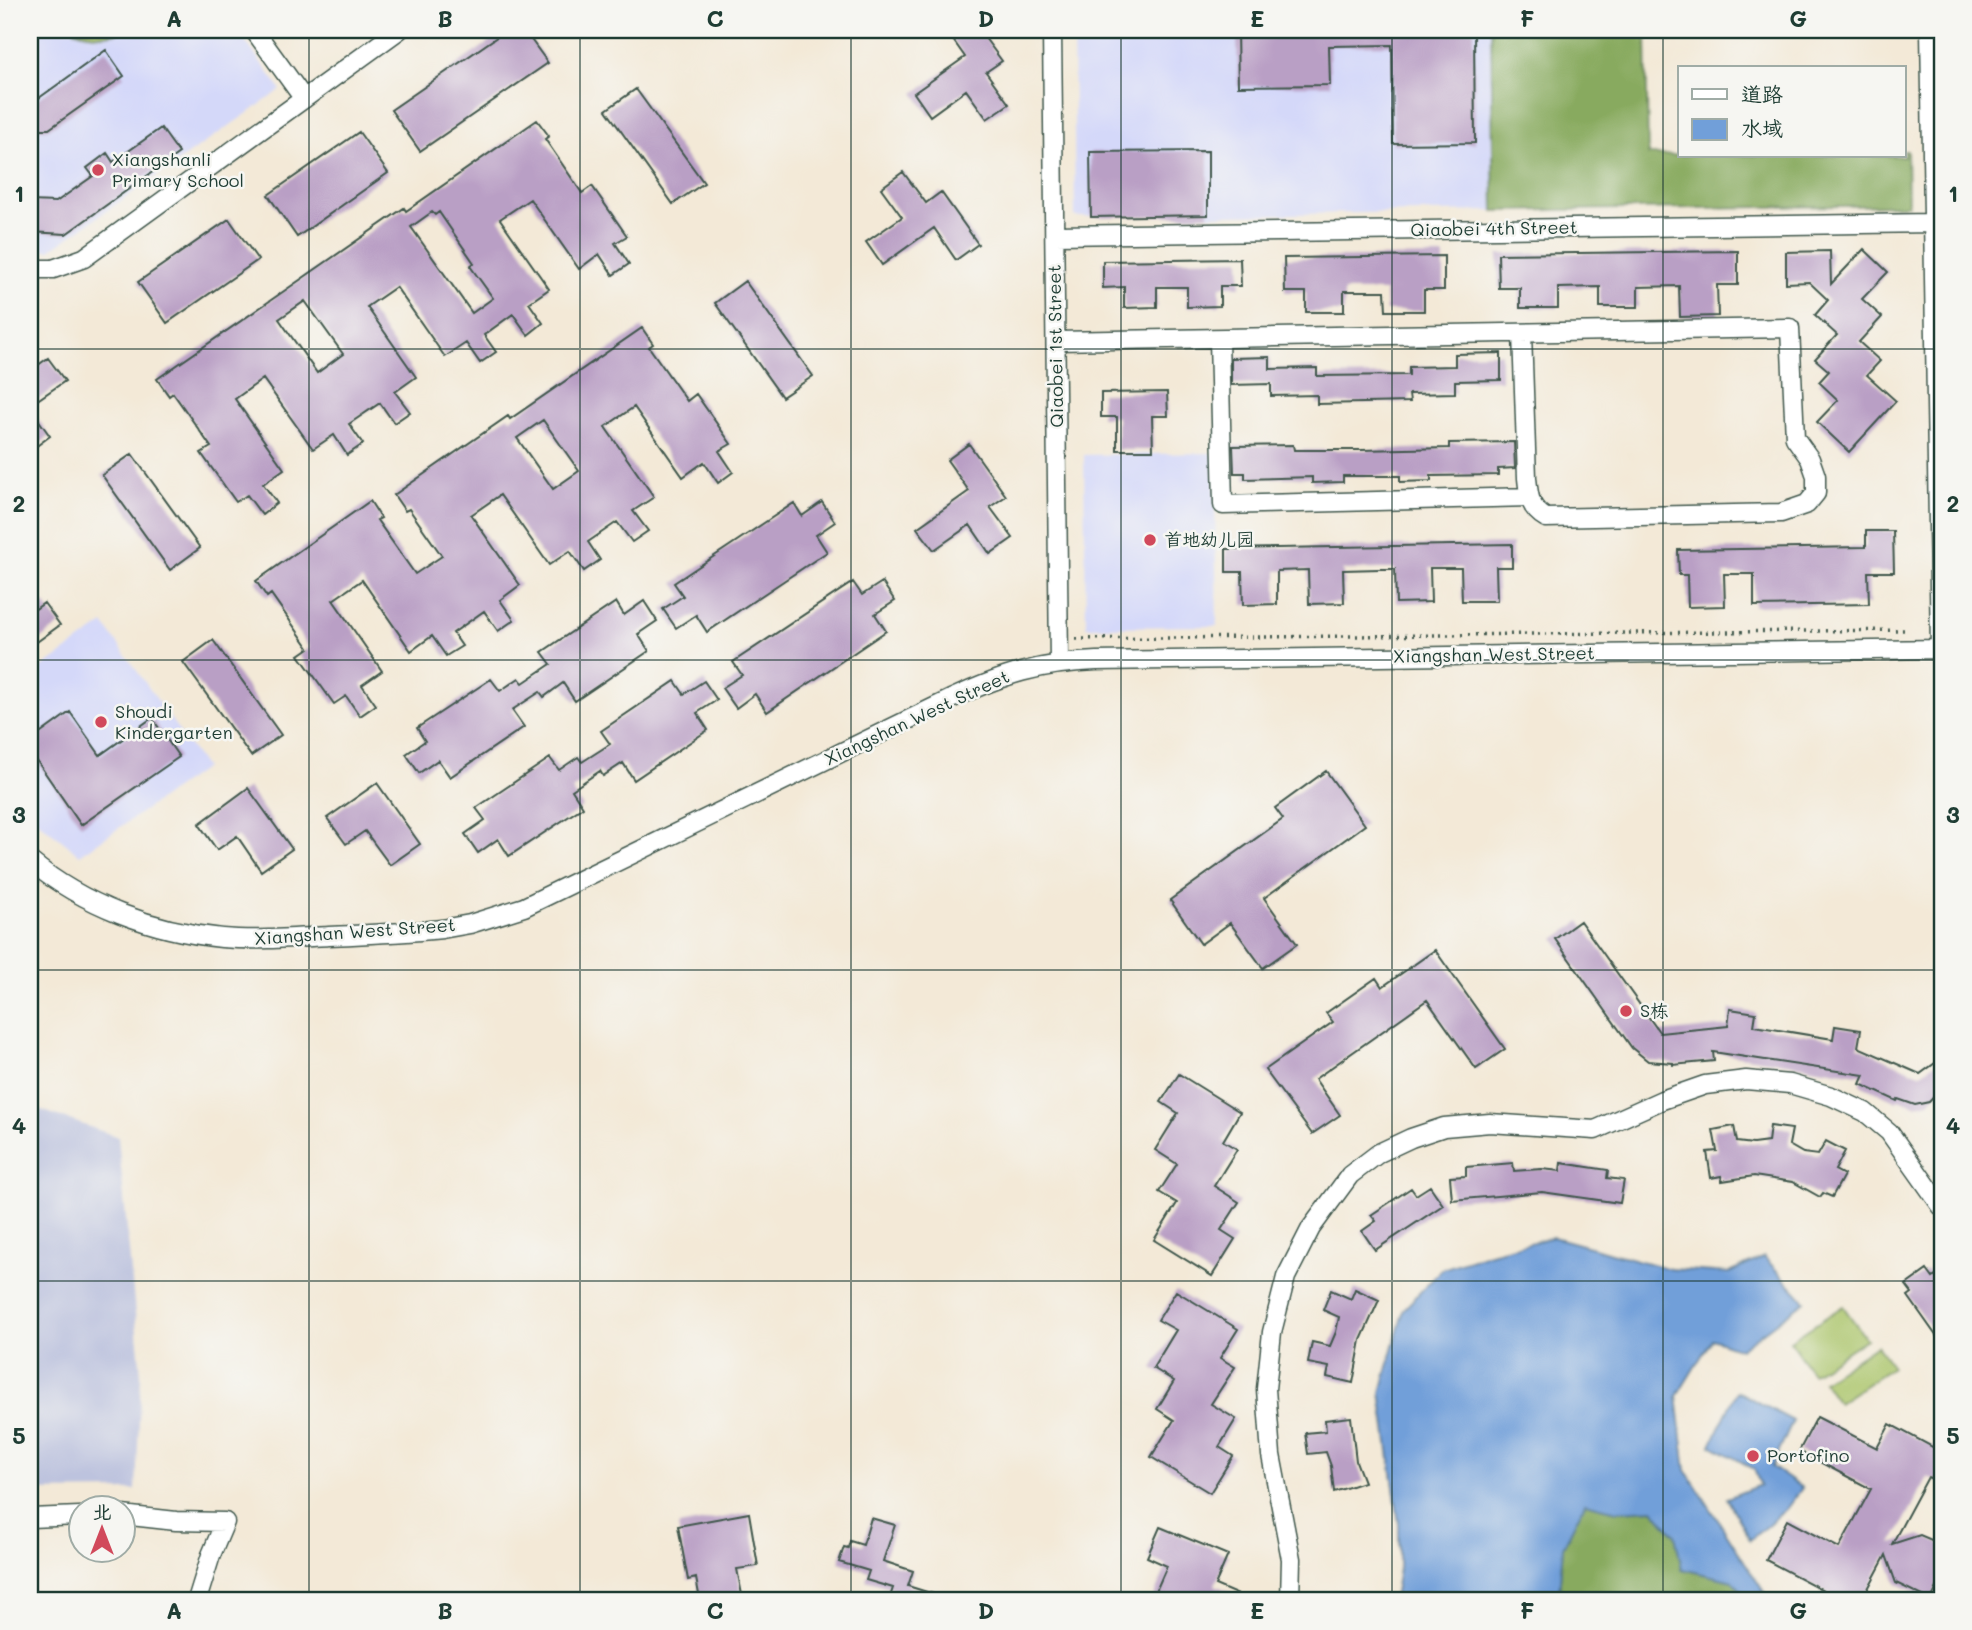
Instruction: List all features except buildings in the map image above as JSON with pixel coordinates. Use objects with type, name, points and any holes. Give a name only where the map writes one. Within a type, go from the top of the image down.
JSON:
[{"type":"street","points":[[254,30],[303,99]]},
{"type":"street","points":[[30,269],[53,269],[84,258],[399,30]]},
{"type":"street","name":"Qiaobei 1st Street","points":[[1052,30],[1059,663]]},
{"type":"street","points":[[1930,30],[1941,649]]},
{"type":"street","name":"Qiaobei 4th Street","points":[[1055,235],[1934,223]]},
{"type":"street","points":[[1056,341],[1790,328],[1795,438],[1810,459],[1816,476],[1816,493],[1807,504],[1781,513],[1546,518],[1535,512],[1527,478],[1522,333]]},
{"type":"street","points":[[1219,339],[1223,505],[1530,497]]},
{"type":"street","name":"Xiangshan West Street","points":[[30,860],[61,883],[122,914],[200,935],[257,939],[414,932],[470,924],[524,907],[986,683],[1027,669],[1059,663],[1941,649]]},
{"type":"street","points":[[1290,1600],[1291,1559],[1271,1455],[1266,1390],[1272,1332],[1286,1277],[1311,1228],[1350,1175],[1379,1153],[1444,1127],[1490,1123],[1595,1130],[1662,1100],[1705,1085],[1746,1080],[1790,1084],[1831,1096],[1865,1112],[1889,1132],[1942,1207]]},
{"type":"street","points":[[30,1518],[66,1517]]},
{"type":"street","points":[[136,1517],[225,1522],[197,1600]]},
{"type":"path","points":[[1059,639],[1912,630]]},
{"type":"shaded area","name":"Xiangshanli Primary School","points":[[30,30],[237,30],[281,90],[50,250],[30,250]]},
{"type":"shaded area","points":[[1073,30],[1491,30],[1494,211],[1075,217]]},
{"type":"shaded area","name":"首地幼儿园","points":[[1214,453],[1217,626],[1086,627],[1084,455]]},
{"type":"shaded area","name":"Shoudi Kindergarten","points":[[104,624],[205,768],[80,855],[30,815],[30,676]]},
{"type":"shaded area","points":[[30,1106],[118,1137],[141,1374],[136,1490],[30,1491]]},
{"type":"green space","points":[[74,30],[126,30],[100,35]]},
{"type":"green space","points":[[1491,30],[1646,30],[1648,155],[1678,155],[1678,158],[1906,158],[1907,151],[1908,205],[1494,211]]},
{"type":"green space","points":[[1843,1306],[1866,1339],[1812,1374],[1790,1341]]},
{"type":"green space","points":[[1877,1345],[1892,1367],[1838,1403],[1823,1381]]},
{"type":"green space","points":[[1585,1502],[1617,1511],[1653,1509],[1675,1535],[1682,1569],[1733,1581],[1749,1600],[1561,1600],[1559,1593],[1563,1547]]},
{"type":"water","points":[[1553,1237],[1670,1269],[1729,1273],[1764,1257],[1805,1301],[1740,1349],[1712,1339],[1677,1396],[1686,1470],[1769,1600],[1749,1600],[1733,1581],[1682,1569],[1675,1535],[1653,1509],[1617,1511],[1585,1503],[1563,1547],[1559,1593],[1561,1600],[1390,1600],[1395,1593],[1399,1568],[1399,1524],[1381,1392],[1404,1309],[1442,1269]]},
{"type":"water","name":"Portofino","points":[[1737,1391],[1793,1421],[1772,1467],[1802,1488],[1786,1509],[1750,1540],[1727,1498],[1760,1485],[1754,1469],[1711,1445]]},
{"type":"place","name":"Xiangshanli Primary School","points":[[98,170]]},
{"type":"place","name":"首地幼儿园","points":[[1150,540]]},
{"type":"place","name":"Shoudi Kindergarten","points":[[101,722]]},
{"type":"place","name":"S栋","points":[[1626,1011]]},
{"type":"place","name":"Portofino","points":[[1753,1456]]}]
